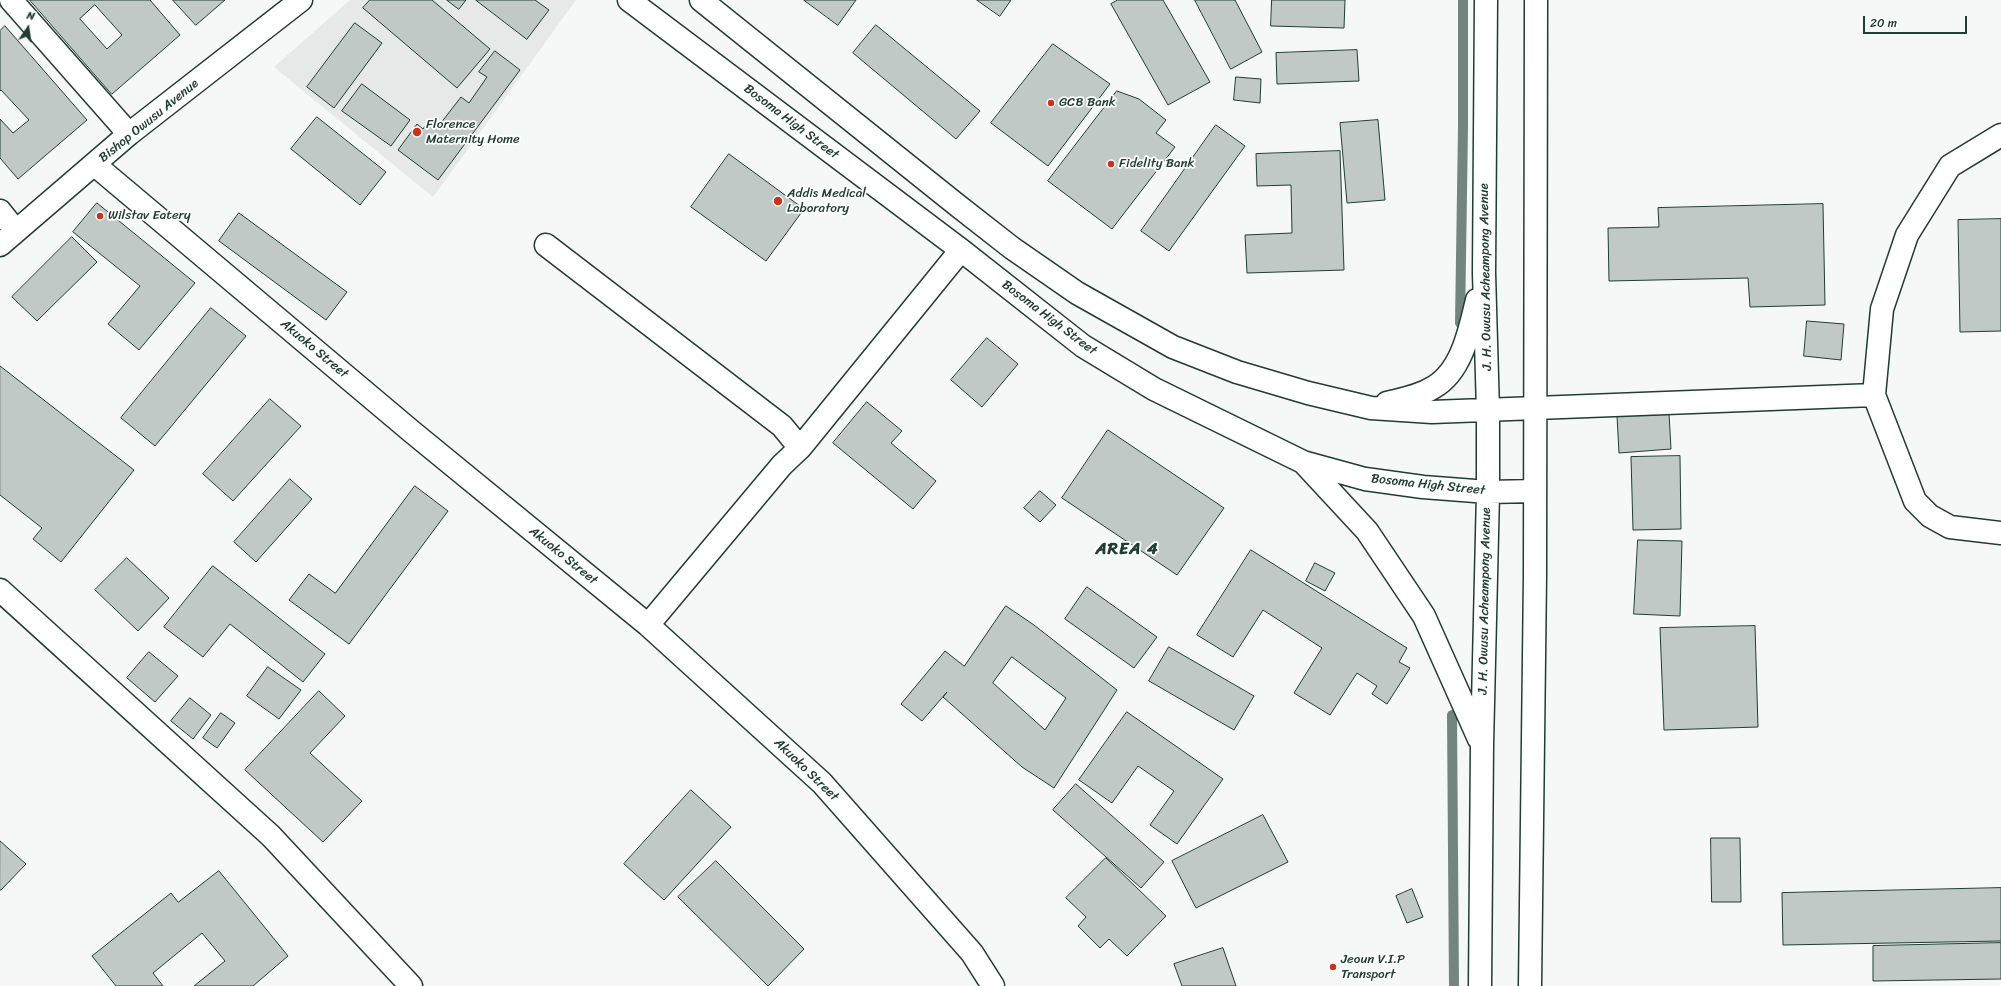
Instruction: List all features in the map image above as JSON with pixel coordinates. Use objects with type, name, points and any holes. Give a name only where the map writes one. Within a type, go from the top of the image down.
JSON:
[{"type":"street","points":[[11,0],[129,134]]},
{"type":"street","name":"Bishop Owusu Avenue","points":[[0,245],[95,165],[129,134],[301,0]]},
{"type":"street","name":"Bosoma High Street","points":[[629,0],[961,250],[1083,346],[1154,389],[1304,462],[1366,479],[1423,487],[1488,492],[1535,491]]},
{"type":"street","points":[[701,0],[1012,248],[1077,293],[1173,346],[1237,372],[1308,393],[1371,408],[1432,412],[1874,395]]},
{"type":"street","name":"J. H. Owusu Acheampong Avenue","points":[[1480,986],[1482,745],[1488,492],[1488,411],[1484,274],[1486,0]]},
{"type":"street","points":[[1530,986],[1535,491],[1536,0]]},
{"type":"street","points":[[2001,135],[1950,166],[1907,235],[1882,309],[1874,395],[1915,501],[1930,516],[1950,526],[2001,533]]},
{"type":"street","name":"Akuoko Street","points":[[95,165],[411,431],[648,625],[822,783],[972,953],[992,986]]},
{"type":"street","points":[[0,211],[16,231]]},
{"type":"street","points":[[546,245],[782,426],[800,448]]},
{"type":"street","points":[[648,625],[782,465],[800,448],[961,250]]},
{"type":"street","points":[[1371,408],[1418,395],[1436,386],[1446,376],[1457,362],[1469,331],[1484,274]]},
{"type":"street","points":[[1304,462],[1367,531],[1424,616],[1482,745]]},
{"type":"street","points":[[0,590],[271,836],[410,986]]},
{"type":"shaded area","name":"Florence Maternity Home","points":[[350,0],[576,0],[433,197],[274,67]]},
{"type":"building","points":[[30,0],[150,0],[180,35],[112,94]],"holes":[[[95,5],[122,35],[107,49],[80,19]]]},
{"type":"building","points":[[173,0],[225,0],[196,25]]},
{"type":"building","points":[[370,0],[432,0],[490,49],[457,88],[363,8]]},
{"type":"building","points":[[447,0],[466,0],[459,9]]},
{"type":"building","points":[[476,0],[535,0],[549,10],[527,39]]},
{"type":"building","points":[[804,0],[856,0],[838,25]]},
{"type":"building","points":[[977,0],[1011,0],[1000,16]]},
{"type":"building","points":[[1118,0],[1163,0],[1210,82],[1168,105],[1111,4]]},
{"type":"building","points":[[1195,0],[1235,0],[1262,52],[1231,69]]},
{"type":"building","points":[[1272,0],[1345,0],[1344,28],[1271,26]]},
{"type":"building","points":[[355,23],[382,43],[334,108],[307,87]]},
{"type":"building","points":[[876,25],[980,111],[956,139],[853,53]]},
{"type":"building","points":[[5,26],[87,120],[18,179],[0,158],[0,119],[13,133],[29,120],[1,90],[0,91],[0,31]]},
{"type":"building","name":"GCB Bank","points":[[1053,44],[1110,84],[1048,166],[991,123]]},
{"type":"building","points":[[1357,50],[1359,81],[1277,84],[1276,53]]},
{"type":"building","points":[[495,51],[520,70],[438,180],[398,150],[417,124],[423,129],[428,122],[437,128],[461,97],[469,103],[487,77],[479,72]]},
{"type":"building","points":[[1236,77],[1261,79],[1260,103],[1234,100]]},
{"type":"building","points":[[362,84],[410,120],[391,146],[342,111]]},
{"type":"building","name":"Fidelity Bank","points":[[1117,91],[1139,99],[1166,120],[1156,133],[1175,147],[1112,229],[1048,181]]},
{"type":"building","points":[[317,117],[386,172],[360,205],[291,149]]},
{"type":"building","points":[[1378,120],[1385,200],[1347,203],[1340,123]]},
{"type":"building","points":[[1216,125],[1245,146],[1169,251],[1141,231]]},
{"type":"building","points":[[1340,151],[1344,270],[1247,273],[1245,235],[1292,233],[1291,185],[1257,186],[1256,154]]},
{"type":"building","points":[[729,154],[804,209],[766,261],[691,207]]},
{"type":"building","points":[[97,203],[195,283],[139,350],[108,324],[140,286],[73,232]]},
{"type":"building","points":[[1823,204],[1825,305],[1750,307],[1748,278],[1609,281],[1608,228],[1659,227],[1658,208]]},
{"type":"building","points":[[239,213],[347,292],[326,320],[219,241]]},
{"type":"building","points":[[2001,219],[2001,331],[1960,332],[1958,220]]},
{"type":"building","points":[[72,237],[97,262],[37,321],[12,297]]},
{"type":"building","points":[[211,308],[246,336],[155,446],[121,418]]},
{"type":"building","points":[[1807,321],[1844,324],[1841,360],[1804,356]]},
{"type":"building","points":[[987,338],[1018,364],[982,407],[951,380]]},
{"type":"building","points":[[0,366],[134,470],[61,562],[33,539],[42,528],[0,495]]},
{"type":"building","points":[[270,399],[301,426],[233,501],[203,474]]},
{"type":"building","points":[[867,402],[902,431],[891,443],[936,481],[913,509],[833,443]]},
{"type":"building","points":[[1669,413],[1671,449],[1619,453],[1617,416]]},
{"type":"building","points":[[1108,430],[1224,508],[1177,575],[1062,498]]},
{"type":"building","points":[[1680,456],[1681,529],[1633,530],[1631,457]]},
{"type":"building","points":[[290,479],[312,499],[256,562],[234,542]]},
{"type":"building","points":[[415,486],[448,511],[349,644],[289,600],[309,574],[335,593]]},
{"type":"building","points":[[1040,491],[1056,505],[1040,522],[1024,508]]},
{"type":"building","points":[[1638,540],[1682,541],[1680,616],[1634,614]]},
{"type":"building","points":[[1251,550],[1407,648],[1399,662],[1410,668],[1387,704],[1372,694],[1377,686],[1357,673],[1330,715],[1294,693],[1322,648],[1263,610],[1233,657],[1197,635]]},
{"type":"building","points":[[127,558],[169,598],[138,631],[95,590]]},
{"type":"building","points":[[1315,563],[1335,573],[1325,591],[1306,581]]},
{"type":"building","points":[[213,566],[325,654],[303,682],[230,624],[203,657],[164,627]]},
{"type":"building","points":[[1087,587],[1157,637],[1134,668],[1065,619]]},
{"type":"building","points":[[1006,606],[1034,625],[1117,690],[1054,788],[1022,767],[943,697],[947,692],[922,721],[901,704],[945,651],[964,666]],"holes":[[[1012,657],[1066,698],[1045,730],[993,683]]]},
{"type":"building","points":[[1755,626],[1758,727],[1664,730],[1660,628]]},
{"type":"building","points":[[1169,647],[1254,696],[1234,730],[1149,681]]},
{"type":"building","points":[[149,652],[178,676],[155,702],[127,678]]},
{"type":"building","points":[[268,667],[301,690],[279,719],[247,696]]},
{"type":"building","points":[[319,691],[345,716],[310,753],[362,801],[323,842],[245,770]]},
{"type":"building","points":[[190,698],[211,715],[193,739],[171,721]]},
{"type":"building","points":[[1127,712],[1223,779],[1177,844],[1150,825],[1174,791],[1138,766],[1112,803],[1079,780]]},
{"type":"building","points":[[221,713],[235,723],[217,748],[203,738]]},
{"type":"building","points":[[1076,784],[1164,862],[1141,888],[1053,810]]},
{"type":"building","points":[[691,790],[731,827],[664,900],[624,864]]},
{"type":"building","points":[[1263,815],[1288,862],[1196,908],[1172,861]]},
{"type":"building","points":[[1711,838],[1740,838],[1741,902],[1712,902]]},
{"type":"building","points":[[0,841],[26,864],[1,890],[0,890]]},
{"type":"building","points":[[1106,858],[1166,916],[1127,956],[1109,939],[1100,948],[1078,926],[1086,917],[1066,898]]},
{"type":"building","points":[[716,861],[804,949],[768,986],[678,897]]},
{"type":"building","points":[[219,871],[288,956],[253,986],[194,986],[225,961],[202,933],[153,973],[163,986],[116,986],[92,956],[171,893],[178,902]]},
{"type":"building","points":[[2001,888],[2001,941],[1783,945],[1782,893]]},
{"type":"building","points":[[1412,889],[1423,917],[1407,923],[1396,896]]},
{"type":"building","points":[[2001,943],[2001,979],[1873,981],[1873,946]]},
{"type":"building","points":[[1223,948],[1236,986],[1182,986],[1174,964]]},
{"type":"waterway","points":[[1460,323],[1463,0]]},
{"type":"waterway","points":[[1452,715],[1454,986]]},
{"type":"place","name":"GCB Bank","points":[[1051,103]]},
{"type":"place","name":"Florence Maternity Home","points":[[417,132]]},
{"type":"place","name":"Fidelity Bank","points":[[1111,164]]},
{"type":"place","name":"Addis Medical Laboratory","points":[[778,201]]},
{"type":"place","name":"Wilstav Eatery","points":[[100,216]]},
{"type":"place","name":"Jeoun V.I.P Transport","points":[[1333,967]]},
{"type":"district","name":"AREA 4","points":[[1127,550]]}]
